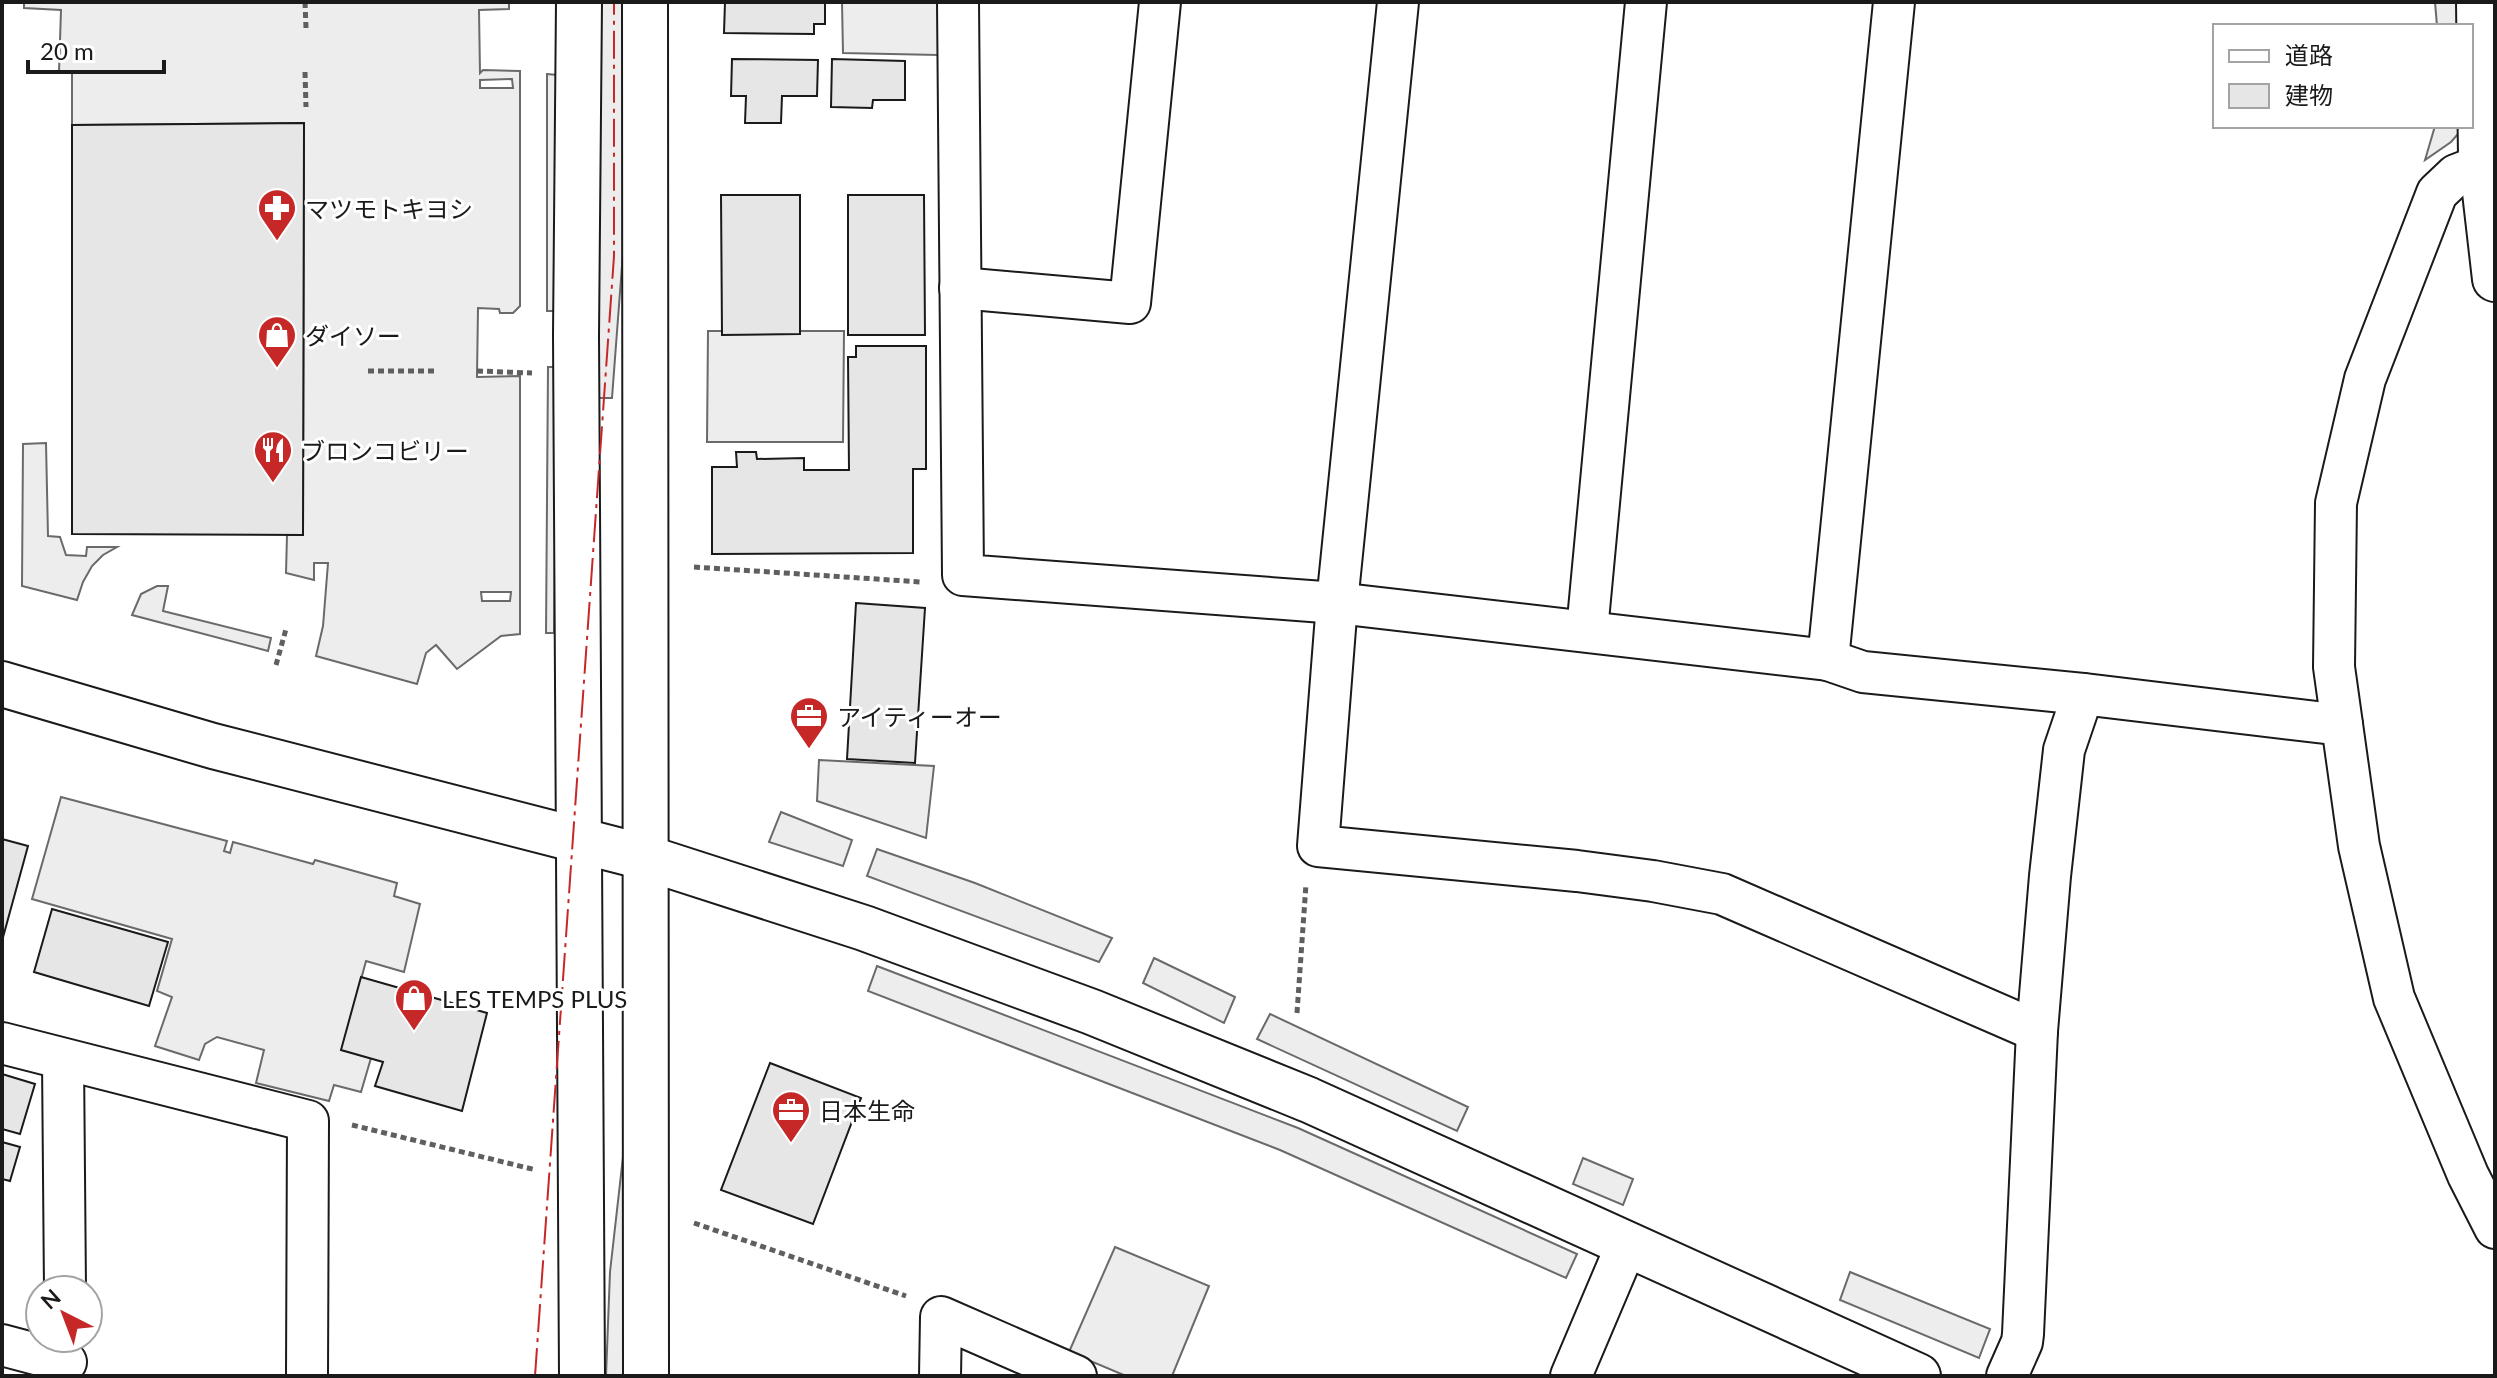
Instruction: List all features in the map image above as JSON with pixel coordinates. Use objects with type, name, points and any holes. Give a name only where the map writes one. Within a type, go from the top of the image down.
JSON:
[{"type":"street","points":[[579,2],[576,335],[582,1376]]},
{"type":"street","points":[[645,2],[646,1376]]},
{"type":"street","points":[[958,2],[963,575],[1337,603],[1828,660],[1863,672],[2342,725]]},
{"type":"street","points":[[960,288],[1130,303],[1160,2]]},
{"type":"street","points":[[1398,2],[1337,603],[1318,846],[1577,871],[1722,894],[2037,1031]]},
{"type":"street","points":[[1587,631],[1646,2]]},
{"type":"street","points":[[1828,660],[1894,2]]},
{"type":"street","points":[[2479,2],[2482,165],[2495,279]]},
{"type":"street","points":[[2482,165],[2456,175],[2437,193],[2365,379],[2336,503],[2334,667],[2359,846],[2394,998],[2468,1175],[2495,1228]]},
{"type":"street","points":[[2,684],[213,746],[644,857],[864,928],[1159,1038],[1309,1100],[1918,1376]]},
{"type":"street","points":[[2007,1376],[2023,1334],[2037,1031],[2064,750],[2083,694]]},
{"type":"street","points":[[2,1043],[308,1121],[307,1376]]},
{"type":"street","points":[[63,1059],[65,1274]]},
{"type":"street","points":[[1571,1376],[1627,1244]]},
{"type":"street","points":[[940,1376],[941,1317],[1076,1376]]},
{"type":"street","points":[[2,1345],[66,1359]]},
{"type":"path","points":[[305,2],[306,28]]},
{"type":"path","points":[[305,72],[306,107]]},
{"type":"path","points":[[368,371],[435,371]]},
{"type":"path","points":[[477,371],[532,373]]},
{"type":"path","points":[[694,567],[936,583],[963,575]]},
{"type":"path","points":[[276,665],[286,629]]},
{"type":"path","points":[[1297,1013],[1308,863],[1318,846]]},
{"type":"path","points":[[308,1121],[327,1119],[537,1170]]},
{"type":"path","points":[[694,1223],[921,1301],[941,1317]]},
{"type":"shaded area","points":[[24,2],[509,2],[509,9],[479,10],[480,73],[483,70],[520,71],[520,306],[513,313],[478,308],[477,377],[520,376],[520,634],[501,636],[457,669],[436,645],[426,653],[417,684],[316,656],[323,626],[328,563],[314,563],[314,580],[286,573],[287,535],[303,534],[304,123],[72,125],[72,72],[59,72],[61,10],[24,8]],"holes":[[[512,79],[513,88],[480,88],[480,80]],[[481,592],[511,592],[510,601],[482,601]]]},
{"type":"shaded area","points":[[599,2],[625,2],[625,226],[612,398],[599,398]]},
{"type":"shaded area","points":[[842,2],[938,2],[938,55],[843,53]]},
{"type":"shaded area","points":[[2435,2],[2466,2],[2467,24],[2437,24]]},
{"type":"shaded area","points":[[547,74],[557,75],[557,311],[547,311]]},
{"type":"shaded area","points":[[2434,128],[2463,128],[2451,142],[2425,160]]},
{"type":"shaded area","points":[[708,331],[844,331],[843,442],[707,442]]},
{"type":"shaded area","points":[[548,367],[557,367],[554,633],[546,633]]},
{"type":"shaded area","points":[[46,443],[48,536],[60,537],[66,555],[86,556],[87,547],[117,547],[92,566],[77,600],[22,586],[23,444]]},
{"type":"shaded area","points":[[157,586],[168,586],[163,611],[271,638],[268,651],[132,615],[141,594]]},
{"type":"shaded area","points":[[819,760],[934,766],[926,838],[817,801]]},
{"type":"shaded area","points":[[61,797],[227,841],[224,851],[230,853],[233,842],[313,864],[315,860],[397,883],[394,896],[420,904],[404,972],[366,961],[342,1050],[371,1058],[361,1092],[334,1085],[329,1101],[256,1083],[264,1050],[217,1037],[205,1044],[199,1060],[155,1046],[172,997],[157,991],[172,939],[32,899]]},
{"type":"shaded area","points":[[781,812],[852,840],[843,866],[769,842]]},
{"type":"shaded area","points":[[877,849],[975,883],[1112,938],[1099,962],[867,876]]},
{"type":"shaded area","points":[[1154,958],[1235,997],[1224,1023],[1143,983]]},
{"type":"shaded area","points":[[877,966],[1298,1128],[1577,1254],[1566,1278],[1280,1150],[868,991]]},
{"type":"shaded area","points":[[1270,1014],[1468,1107],[1457,1131],[1257,1039]]},
{"type":"shaded area","points":[[631,1156],[631,1376],[606,1376],[610,1272],[623,1157]]},
{"type":"shaded area","points":[[1583,1158],[1633,1179],[1623,1205],[1573,1184]]},
{"type":"shaded area","points":[[1115,1247],[1209,1286],[1172,1376],[1126,1376],[1069,1352]]},
{"type":"shaded area","points":[[1850,1272],[1990,1329],[1979,1358],[1840,1300]]},
{"type":"building","points":[[725,2],[825,2],[825,24],[814,24],[814,34],[724,33]]},
{"type":"building","points":[[732,59],[818,60],[817,96],[782,96],[781,123],[745,123],[746,96],[731,96]]},
{"type":"building","points":[[832,59],[905,61],[905,100],[873,100],[872,108],[831,107]]},
{"type":"building","points":[[304,123],[303,535],[72,534],[72,125]]},
{"type":"building","points":[[721,195],[800,195],[800,334],[722,335]]},
{"type":"building","points":[[848,195],[924,195],[925,335],[848,335]]},
{"type":"building","points":[[856,346],[926,346],[926,469],[913,469],[913,553],[712,554],[712,467],[737,467],[736,452],[756,452],[757,459],[804,458],[804,470],[849,470],[848,357],[856,357]]},
{"type":"building","points":[[856,603],[925,608],[915,763],[847,759]]},
{"type":"building","points":[[2,839],[28,846],[2,941]]},
{"type":"building","points":[[52,909],[168,942],[149,1006],[34,972]]},
{"type":"building","name":"LES TEMPS PLUS","points":[[361,977],[487,1013],[462,1111],[375,1086],[383,1062],[341,1050]]},
{"type":"building","name":"日本生命","points":[[770,1063],[861,1098],[813,1224],[721,1190]]},
{"type":"building","points":[[2,1074],[35,1084],[20,1134],[2,1129]]},
{"type":"building","points":[[2,1142],[20,1147],[10,1181],[2,1179]]},
{"type":"power","points":[[535,1376],[614,256],[614,2]]},
{"type":"place","name":"マツモトキヨシ","points":[[277,242]]},
{"type":"place","name":"ダイソー","points":[[277,369]]},
{"type":"place","name":"ブロンコビリー","points":[[273,484]]},
{"type":"place","name":"アイティーオー","points":[[809,750]]},
{"type":"place","name":"LES TEMPS PLUS","points":[[414,1032]]},
{"type":"place","name":"日本生命","points":[[791,1144]]}]
